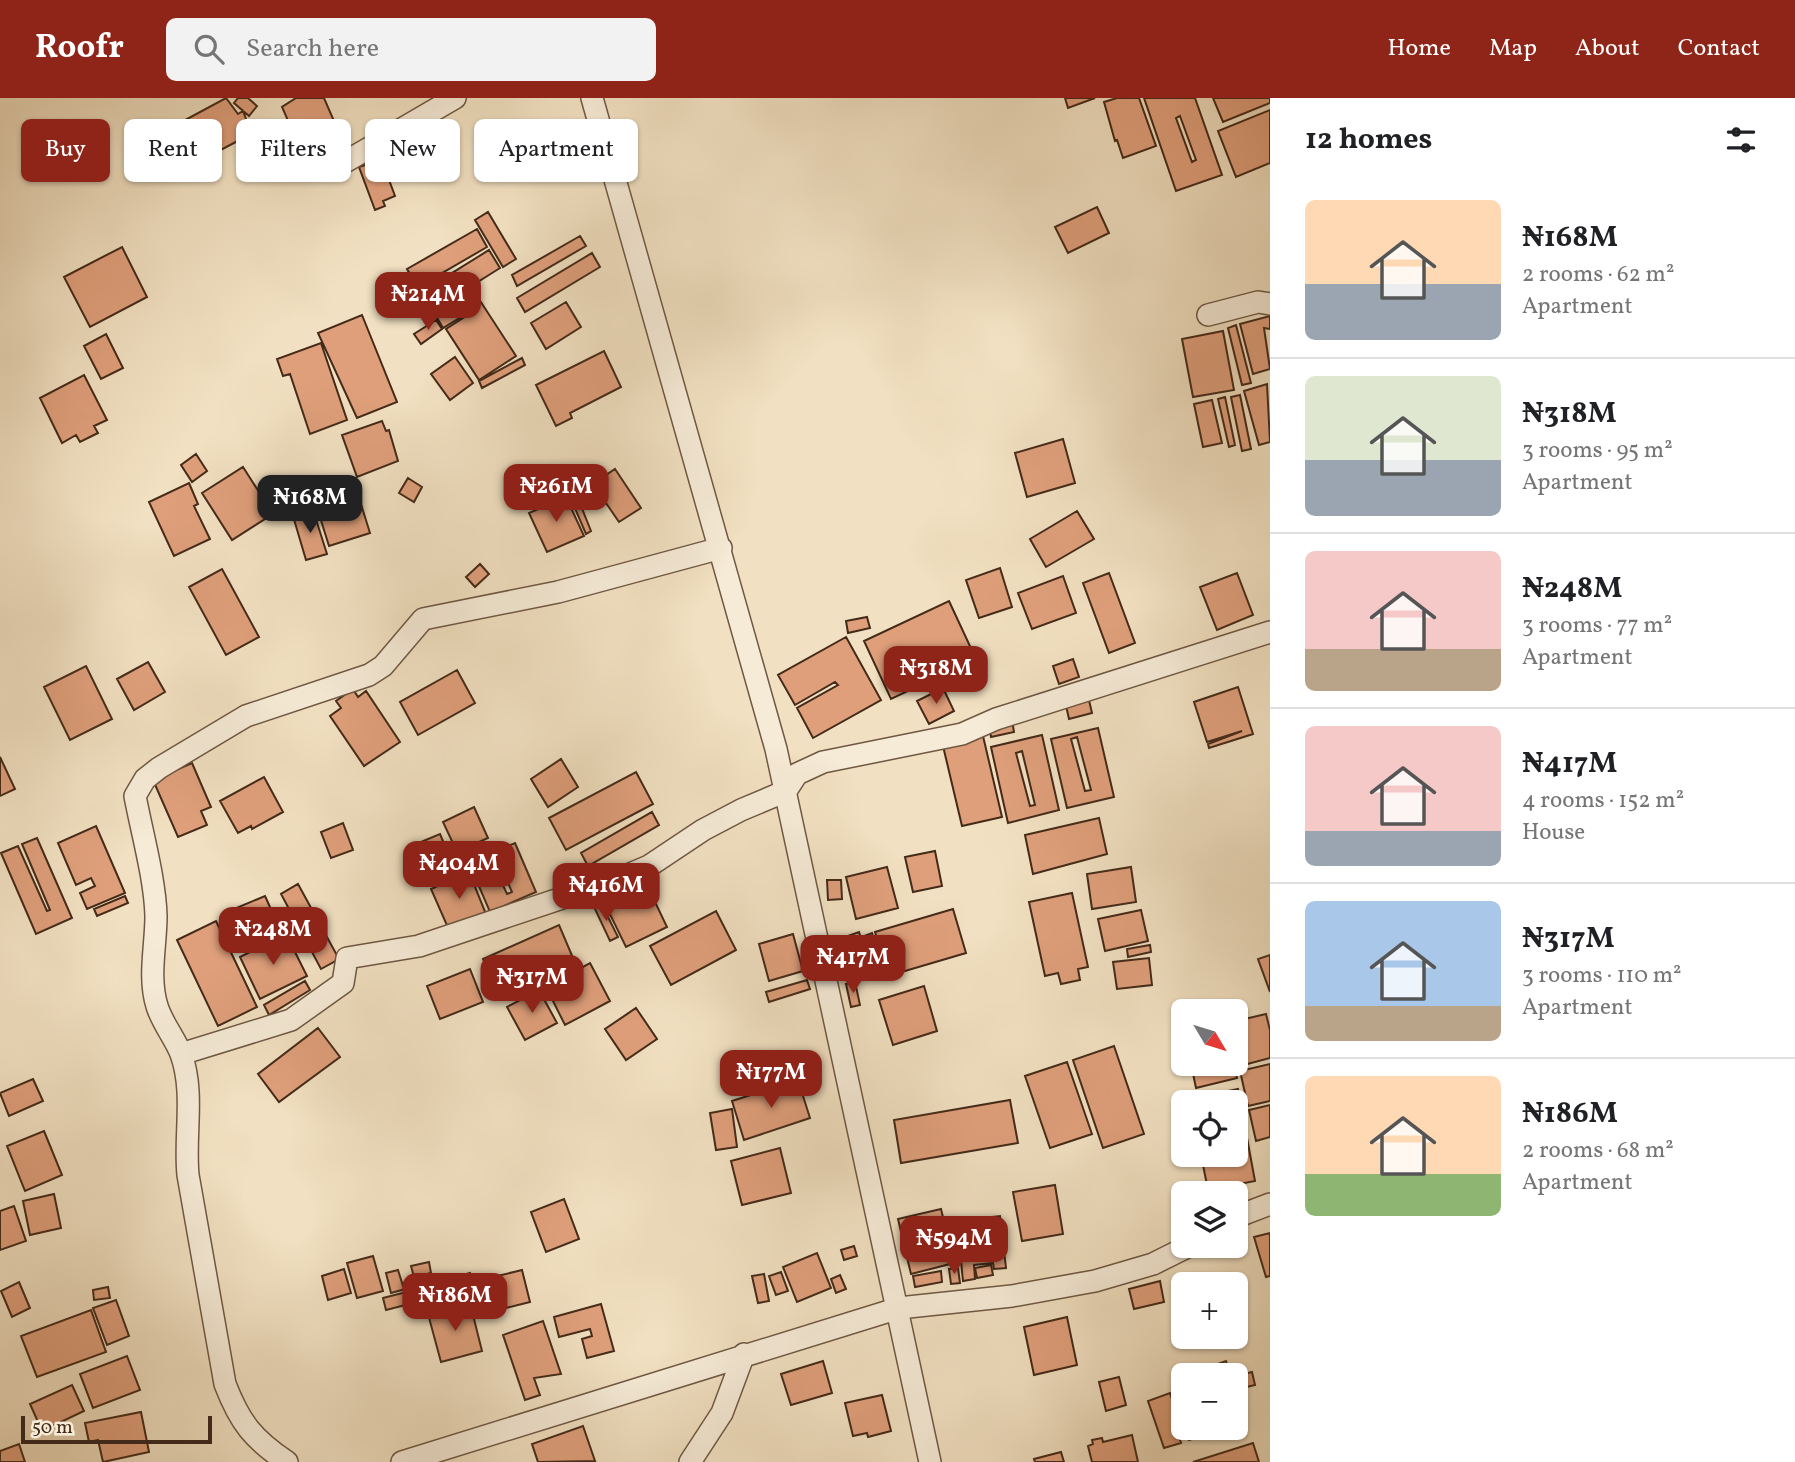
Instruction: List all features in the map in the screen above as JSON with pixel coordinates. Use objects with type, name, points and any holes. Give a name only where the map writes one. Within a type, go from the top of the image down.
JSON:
[{"type":"street","points":[[351,159],[455,98]]},
{"type":"street","points":[[592,98],[721,548],[786,791],[930,1462]]},
{"type":"street","points":[[1208,315],[1258,302],[1270,304]]},
{"type":"street","points":[[287,1462],[267,1448],[238,1417],[225,1384],[188,1175],[185,1145],[189,1111],[181,1055],[157,1007],[155,995],[153,972],[156,914],[135,796],[145,779],[246,716],[369,675],[383,666],[423,619],[558,592],[721,548]]},
{"type":"street","points":[[181,1055],[291,1020],[343,983],[347,958],[419,946],[616,880],[649,866],[702,830],[786,791],[797,775],[823,762],[962,734],[996,719],[1270,632]]},
{"type":"street","points":[[1248,1212],[1270,1204]]},
{"type":"street","points":[[402,1462],[899,1308],[1012,1296],[1095,1281],[1153,1264],[1171,1255]]},
{"type":"street","points":[[690,1462],[722,1413],[744,1354]]},
{"type":"building","points":[[226,98],[238,114],[243,111],[246,119],[236,119],[236,142],[222,149],[222,119],[187,119]]},
{"type":"building","points":[[238,98],[248,98],[257,106],[249,116],[234,103]]},
{"type":"building","points":[[296,98],[324,98],[333,119],[287,119],[282,107]]},
{"type":"building","points":[[1065,98],[1095,98],[1068,108]]},
{"type":"building","points":[[1117,98],[1139,98],[1156,146],[1123,158],[1117,140],[1115,141],[1104,102]]},
{"type":"building","points":[[1144,98],[1195,98],[1222,175],[1176,191]],"holes":[[[1180,116],[1196,160],[1192,162],[1176,118]]]},
{"type":"building","points":[[1213,98],[1270,98],[1270,103],[1223,122]]},
{"type":"building","points":[[1270,110],[1270,163],[1236,177],[1218,131]]},
{"type":"building","points":[[365,165],[365,182],[390,182],[395,196],[383,201],[385,206],[375,210],[359,167]]},
{"type":"building","points":[[1097,207],[1109,233],[1068,253],[1055,227]]},
{"type":"building","points":[[488,212],[516,259],[503,267],[475,220]]},
{"type":"building","points":[[477,229],[487,247],[418,287],[407,269]]},
{"type":"building","points":[[580,236],[586,246],[517,286],[512,275]]},
{"type":"building","points":[[122,247],[147,297],[90,327],[64,277]]},
{"type":"building","points":[[489,250],[500,268],[435,309],[423,291]]},
{"type":"building","points":[[592,253],[600,267],[525,312],[517,298]]},
{"type":"building","points":[[475,293],[516,356],[479,380],[446,329],[474,311],[466,299]]},
{"type":"building","points":[[463,299],[471,311],[443,328],[436,316]]},
{"type":"building","points":[[566,302],[581,327],[546,349],[531,323]]},
{"type":"building","points":[[362,315],[397,402],[357,418],[318,333]]},
{"type":"building","points":[[1270,316],[1270,329],[1264,328],[1270,369],[1253,374],[1240,324]]},
{"type":"building","points":[[436,320],[442,329],[421,344],[414,334]]},
{"type":"building","points":[[1236,325],[1251,383],[1242,385],[1228,328]]},
{"type":"building","points":[[1223,331],[1234,390],[1193,397],[1182,339]]},
{"type":"building","points":[[106,334],[123,368],[101,379],[84,346]]},
{"type":"building","points":[[321,343],[347,420],[310,434],[290,374],[283,376],[277,359]]},
{"type":"building","points":[[604,351],[621,387],[570,413],[572,418],[556,426],[536,385]]},
{"type":"building","points":[[455,357],[473,383],[450,400],[431,374]]},
{"type":"building","points":[[522,358],[525,365],[482,388],[479,381]]},
{"type":"building","points":[[84,375],[107,420],[94,426],[98,433],[80,442],[76,435],[62,443],[40,398]]},
{"type":"building","points":[[1267,384],[1270,442],[1259,445],[1244,391]]},
{"type":"building","points":[[1240,395],[1251,449],[1242,451],[1231,397]]},
{"type":"building","points":[[1225,397],[1235,445],[1229,447],[1218,399]]},
{"type":"building","points":[[1212,400],[1222,443],[1203,447],[1194,404]]},
{"type":"building","points":[[382,421],[386,431],[389,430],[398,461],[357,477],[342,435]]},
{"type":"building","points":[[1063,439],[1075,483],[1027,497],[1015,453]]},
{"type":"building","points":[[196,454],[207,471],[192,482],[181,465]]},
{"type":"building","points":[[243,467],[273,514],[232,540],[202,493]]},
{"type":"building","points":[[615,469],[641,508],[619,522],[593,484]]},
{"type":"building","points":[[408,478],[422,487],[414,502],[399,493]]},
{"type":"building","points":[[189,483],[198,504],[194,506],[210,539],[174,556],[149,502]]},
{"type":"building","points":[[577,496],[591,531],[586,534],[571,499]]},
{"type":"building","points":[[566,497],[584,536],[547,552],[529,513]]},
{"type":"building","points":[[360,501],[370,533],[329,546],[319,514]]},
{"type":"building","points":[[313,510],[327,554],[306,560],[293,516]]},
{"type":"building","points":[[1077,511],[1094,539],[1046,567],[1030,539]]},
{"type":"building","points":[[480,564],[489,574],[475,587],[466,577]]},
{"type":"building","points":[[1000,568],[1012,607],[979,618],[966,580]]},
{"type":"building","points":[[222,569],[259,637],[226,655],[189,587]]},
{"type":"building","points":[[1109,573],[1135,643],[1109,653],[1083,583]]},
{"type":"building","points":[[1237,573],[1253,615],[1217,630],[1200,587]]},
{"type":"building","points":[[1063,576],[1076,613],[1032,629],[1018,593]]},
{"type":"building","points":[[949,601],[976,659],[891,699],[864,641]]},
{"type":"building","points":[[867,617],[870,628],[848,633],[846,621]]},
{"type":"building","points":[[846,637],[881,700],[813,738],[797,708],[838,685],[835,682],[795,705],[778,675]]},
{"type":"building","points":[[1073,659],[1079,677],[1059,684],[1053,666]]},
{"type":"building","points":[[148,662],[165,692],[134,710],[117,679]]},
{"type":"building","points":[[86,666],[112,719],[70,740],[44,687]]},
{"type":"building","points":[[457,670],[475,703],[418,735],[400,702]]},
{"type":"building","points":[[1238,687],[1253,734],[1209,748],[1208,744],[1242,731],[1207,742],[1194,702]]},
{"type":"building","points":[[943,688],[954,711],[929,724],[917,701]]},
{"type":"building","points":[[353,689],[358,697],[366,691],[400,742],[364,766],[330,716],[341,708],[336,701]]},
{"type":"building","points":[[1088,696],[1092,713],[1069,719],[1065,701]]},
{"type":"building","points":[[1012,720],[1014,732],[991,737],[989,725]]},
{"type":"building","points":[[1098,728],[1114,797],[1067,808],[1051,739]],"holes":[[[1077,737],[1091,790],[1085,791],[1071,739]]]},
{"type":"building","points":[[1042,735],[1059,810],[1008,823],[991,747]],"holes":[[[1022,751],[1035,805],[1030,806],[1016,753]]]},
{"type":"building","points":[[983,736],[1002,817],[962,826],[943,746]]},
{"type":"building","points":[[0,757],[15,789],[0,796]]},
{"type":"building","points":[[561,759],[578,787],[548,807],[531,779]]},
{"type":"building","points":[[192,763],[211,807],[201,811],[207,825],[178,837],[153,780]]},
{"type":"building","points":[[636,772],[653,804],[566,850],[549,818]]},
{"type":"building","points":[[264,777],[283,812],[252,829],[251,826],[238,833],[220,801]]},
{"type":"building","points":[[474,807],[488,838],[457,852],[443,822]]},
{"type":"building","points":[[652,812],[659,825],[588,866],[581,853]]},
{"type":"building","points":[[1099,818],[1107,854],[1033,874],[1025,835]]},
{"type":"building","points":[[343,823],[353,850],[331,858],[321,832]]},
{"type":"building","points":[[96,826],[125,893],[87,909],[80,893],[95,886],[91,878],[76,885],[58,843]]},
{"type":"building","points":[[440,834],[445,846],[422,856],[416,844]]},
{"type":"building","points":[[37,838],[72,918],[36,934],[1,853],[18,846],[47,911],[50,910],[22,844]]},
{"type":"building","points":[[515,843],[536,892],[490,912],[469,863],[489,855],[507,894],[512,892],[494,852]]},
{"type":"building","points":[[447,848],[456,866],[429,880],[420,862]]},
{"type":"building","points":[[935,851],[942,886],[913,892],[905,857]]},
{"type":"building","points":[[887,867],[898,908],[856,919],[846,877]]},
{"type":"building","points":[[1131,867],[1136,902],[1092,909],[1087,874]]},
{"type":"building","points":[[469,872],[486,914],[449,930],[431,889]]},
{"type":"building","points":[[827,880],[841,880],[842,899],[828,900]]},
{"type":"building","points":[[645,881],[667,927],[626,947],[604,902]]},
{"type":"building","points":[[298,884],[339,959],[321,969],[281,894]]},
{"type":"building","points":[[1072,893],[1088,967],[1078,969],[1080,980],[1061,984],[1058,973],[1045,976],[1029,902]]},
{"type":"building","points":[[125,896],[128,903],[97,916],[94,909]]},
{"type":"building","points":[[265,896],[279,927],[264,933],[266,936],[236,947],[222,914]]},
{"type":"building","points":[[602,905],[618,937],[610,941],[595,909]]},
{"type":"building","points":[[953,909],[966,953],[888,976],[875,932]]},
{"type":"building","points":[[1141,910],[1148,941],[1105,951],[1098,919]]},
{"type":"building","points":[[716,911],[736,950],[671,985],[650,946]]},
{"type":"building","points":[[216,921],[257,1007],[218,1026],[177,940]]},
{"type":"building","points":[[559,925],[576,965],[501,999],[495,985],[512,978],[507,967],[490,975],[483,959]]},
{"type":"building","points":[[859,932],[873,976],[853,982],[839,939]]},
{"type":"building","points":[[872,933],[884,972],[875,975],[864,936]]},
{"type":"building","points":[[286,934],[307,976],[260,999],[240,957]]},
{"type":"building","points":[[793,934],[803,971],[769,981],[759,944]]},
{"type":"building","points":[[1150,945],[1151,952],[1128,957],[1127,949]]},
{"type":"building","points":[[1270,955],[1270,992],[1258,959]]},
{"type":"building","points":[[1149,958],[1152,985],[1117,989],[1113,962]]},
{"type":"building","points":[[590,963],[610,1001],[565,1025],[546,987]]},
{"type":"building","points":[[470,969],[483,1002],[440,1019],[427,986]]},
{"type":"building","points":[[807,980],[810,989],[769,1002],[766,992]]},
{"type":"building","points":[[305,981],[310,990],[269,1015],[264,1005]]},
{"type":"building","points":[[855,982],[860,1005],[851,1007],[846,984]]},
{"type":"building","points":[[924,986],[937,1031],[893,1045],[879,1000]]},
{"type":"building","points":[[539,990],[557,1023],[525,1040],[507,1007]]},
{"type":"building","points":[[636,1008],[657,1039],[626,1060],[605,1029]]},
{"type":"building","points":[[1266,1014],[1270,1030],[1270,1058],[1248,1064],[1248,1018]]},
{"type":"building","points":[[318,1028],[340,1057],[279,1102],[258,1074]]},
{"type":"building","points":[[1114,1046],[1144,1134],[1103,1148],[1073,1060]]},
{"type":"building","points":[[1067,1062],[1092,1134],[1050,1148],[1025,1076]]},
{"type":"building","points":[[1270,1064],[1270,1101],[1248,1106],[1248,1090],[1244,1090],[1241,1076],[1248,1076],[1248,1069]]},
{"type":"building","points":[[1194,1076],[1237,1076],[1237,1078],[1196,1088]]},
{"type":"building","points":[[33,1079],[43,1101],[9,1116],[0,1093]]},
{"type":"building","points":[[798,1080],[810,1118],[744,1140],[732,1101]]},
{"type":"building","points":[[1010,1100],[1018,1143],[901,1163],[894,1120]]},
{"type":"building","points":[[1270,1105],[1270,1137],[1256,1141],[1249,1110]]},
{"type":"building","points":[[732,1109],[737,1147],[716,1150],[710,1113]]},
{"type":"building","points":[[44,1131],[62,1175],[25,1191],[7,1146]]},
{"type":"building","points":[[1248,1143],[1255,1181],[1206,1181],[1203,1167],[1248,1167]]},
{"type":"building","points":[[780,1148],[791,1193],[742,1205],[731,1161]]},
{"type":"building","points":[[1055,1185],[1063,1234],[1022,1241],[1013,1192]]},
{"type":"building","points":[[54,1194],[61,1228],[30,1235],[23,1201]]},
{"type":"building","points":[[564,1199],[579,1239],[546,1252],[531,1212]]},
{"type":"building","points":[[14,1206],[26,1241],[0,1250],[0,1211]]},
{"type":"building","points":[[941,1209],[954,1263],[911,1274],[898,1219]]},
{"type":"building","points":[[1000,1216],[1006,1268],[994,1269],[993,1263],[974,1265],[975,1279],[963,1281],[957,1221]]},
{"type":"building","points":[[1270,1233],[1270,1276],[1266,1277],[1254,1237]]},
{"type":"building","points":[[854,1246],[857,1256],[844,1260],[841,1250]]},
{"type":"building","points":[[817,1253],[831,1288],[797,1302],[783,1267]]},
{"type":"building","points":[[373,1256],[383,1291],[357,1298],[347,1263]]},
{"type":"building","points":[[429,1262],[431,1273],[414,1277],[411,1266]]},
{"type":"building","points":[[991,1265],[993,1275],[977,1278],[975,1268]]},
{"type":"building","points":[[958,1268],[960,1283],[951,1284],[949,1269]]},
{"type":"building","points":[[344,1269],[351,1293],[328,1300],[322,1276]]},
{"type":"building","points":[[398,1270],[403,1286],[419,1281],[420,1285],[391,1293],[386,1273]]},
{"type":"building","points":[[522,1270],[530,1302],[498,1310],[489,1278]]},
{"type":"building","points":[[941,1271],[942,1282],[915,1287],[913,1276]]},
{"type":"building","points":[[781,1272],[788,1291],[776,1295],[769,1276]]},
{"type":"building","points":[[470,1273],[476,1293],[447,1301],[441,1281]]},
{"type":"building","points":[[764,1274],[769,1301],[758,1303],[752,1276]]},
{"type":"building","points":[[840,1275],[846,1289],[836,1293],[831,1279]]},
{"type":"building","points":[[1160,1281],[1164,1302],[1134,1309],[1129,1289]]},
{"type":"building","points":[[19,1282],[30,1308],[12,1317],[1,1291]]},
{"type":"building","points":[[108,1287],[110,1298],[94,1300],[93,1290]]},
{"type":"building","points":[[422,1288],[425,1300],[386,1310],[383,1298]]},
{"type":"building","points":[[116,1300],[129,1336],[107,1345],[93,1308]]},
{"type":"building","points":[[601,1304],[614,1351],[587,1358],[582,1339],[592,1336],[590,1329],[559,1337],[554,1317]]},
{"type":"building","points":[[460,1305],[461,1310],[471,1307],[482,1351],[441,1362],[428,1314]]},
{"type":"building","points":[[91,1310],[106,1352],[37,1377],[21,1336]]},
{"type":"building","points":[[1067,1317],[1077,1365],[1034,1375],[1024,1327]]},
{"type":"building","points":[[543,1321],[561,1374],[534,1378],[540,1395],[525,1400],[503,1335]]},
{"type":"building","points":[[127,1356],[140,1390],[93,1408],[80,1374]]},
{"type":"building","points":[[823,1361],[832,1393],[791,1405],[781,1374]]},
{"type":"building","points":[[1252,1372],[1255,1385],[1248,1387],[1248,1373]]},
{"type":"building","points":[[1119,1377],[1126,1405],[1106,1411],[1099,1382]]},
{"type":"building","points":[[72,1385],[84,1411],[42,1431],[30,1404]]},
{"type":"building","points":[[1170,1393],[1171,1440],[1180,1440],[1181,1443],[1164,1448],[1148,1401]]},
{"type":"building","points":[[882,1395],[891,1431],[868,1437],[867,1433],[853,1436],[845,1403]]},
{"type":"building","points":[[141,1412],[149,1452],[103,1462],[98,1440],[89,1442],[85,1423]]},
{"type":"building","points":[[583,1426],[595,1461],[538,1462],[532,1444]]},
{"type":"building","points":[[1132,1435],[1138,1462],[1092,1462],[1088,1446],[1093,1444],[1092,1440],[1102,1438],[1103,1442]]},
{"type":"building","points":[[1253,1443],[1259,1462],[1193,1462]]},
{"type":"building","points":[[19,1444],[25,1462],[0,1462],[0,1451]]},
{"type":"building","points":[[1061,1452],[1064,1462],[1035,1462],[1034,1459]]}]
